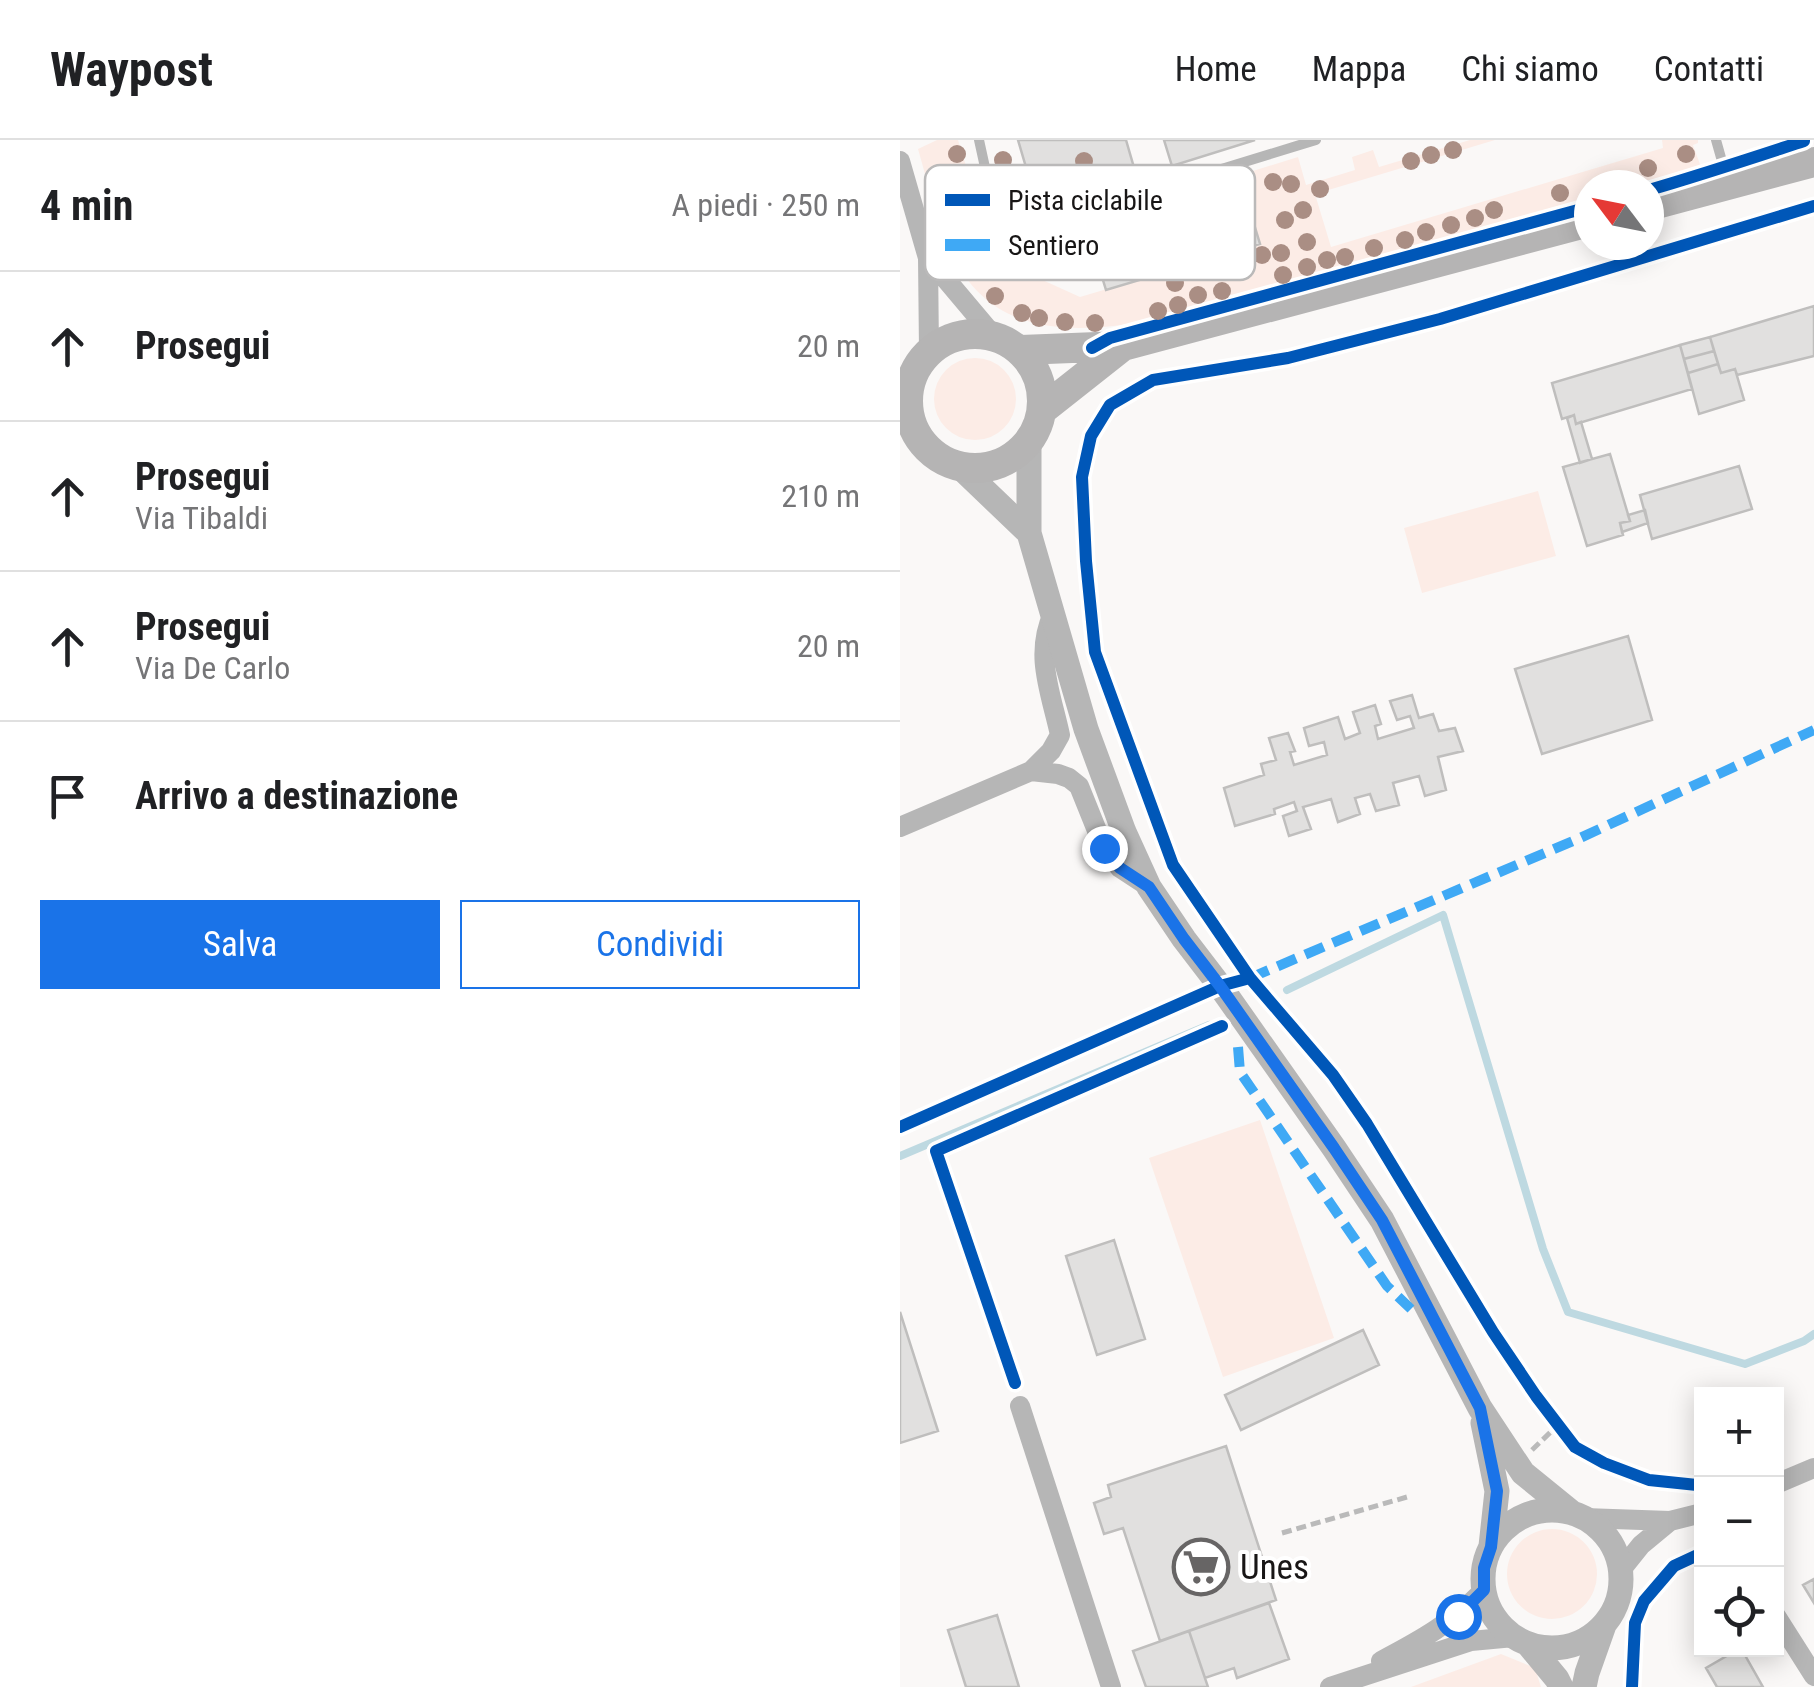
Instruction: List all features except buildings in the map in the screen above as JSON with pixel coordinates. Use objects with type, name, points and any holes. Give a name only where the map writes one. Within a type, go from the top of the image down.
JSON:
[{"type":"main road","points":[[1664,202],[1814,162]]},
{"type":"main road","points":[[1021,350],[1124,346],[1574,226]]},
{"type":"main road","points":[[969,333],[992,334],[1021,350],[1042,388],[1042,410],[1029,442],[1015,455],[978,468],[959,466],[914,446],[916,434],[909,416],[905,382],[929,351],[948,339],[969,333]]},
{"type":"main road","points":[[1042,410],[1124,346]]},
{"type":"street","points":[[900,161],[925,248]]},
{"type":"street","points":[[928,280],[929,351]]},
{"type":"street","points":[[947,280],[992,334]]},
{"type":"street","points":[[1029,442],[1029,533],[1086,728],[1149,887],[1382,1220],[1480,1408],[1523,1473],[1594,1524],[1612,1544],[1621,1570],[1621,1585],[1586,1672],[1584,1687]]},
{"type":"street","points":[[959,466],[1029,533]]},
{"type":"street","points":[[900,827],[1031,772],[1051,750],[1060,736],[1043,656],[1044,632],[1053,614]]},
{"type":"street","points":[[1031,772],[1058,774],[1079,786],[1104,848],[1120,868],[1149,887]]},
{"type":"street","points":[[1020,1406],[1110,1687]]},
{"type":"street","points":[[1480,1408],[1497,1491],[1484,1590],[1494,1616],[1521,1640],[1561,1687]]},
{"type":"street","points":[[1784,1481],[1814,1468]]},
{"type":"street","points":[[1491,1547],[1505,1528],[1524,1516],[1547,1510],[1670,1521],[1694,1515]]},
{"type":"street","points":[[1621,1570],[1641,1545],[1670,1521]]},
{"type":"street","points":[[1335,1685],[1418,1642],[1458,1616],[1484,1590]]},
{"type":"street","points":[[1335,1685],[1472,1641],[1521,1640],[1555,1648],[1582,1641],[1604,1625]]},
{"type":"street","points":[[1784,1629],[1814,1676]]},
{"type":"lane","points":[[978,140],[984,165]]},
{"type":"lane","points":[[1235,165],[1316,140]]},
{"type":"lane","points":[[1716,140],[1729,185]]},
{"type":"path","points":[[1529,1452],[1563,1431],[1547,1411]]},
{"type":"path","points":[[1282,1534],[1407,1497]]},
{"type":"shaded area","points":[[937,140],[958,140],[966,165],[925,165],[925,173],[918,149]]},
{"type":"shaded area","points":[[1470,140],[1495,140],[1315,194],[1331,247],[1574,175],[1574,206],[1152,320],[1093,328],[1064,327],[1011,315],[988,301],[968,280],[1042,280],[1080,297],[1137,280],[1255,280],[1255,245],[1259,244],[1255,229],[1255,170],[1298,157],[1306,185],[1355,170],[1352,157],[1373,150],[1379,167]]},
{"type":"shaded area","points":[[1662,140],[1698,140],[1693,145],[1701,167],[1664,180],[1664,170],[1589,170],[1663,148]]},
{"type":"shaded area","points":[[975,358],[1004,370],[1016,399],[1004,428],[975,440],[946,428],[934,399],[946,370]]},
{"type":"shaded area","points":[[1538,491],[1556,556],[1422,593],[1404,528]]},
{"type":"shaded area","points":[[1260,1120],[1334,1338],[1223,1377],[1149,1158]]},
{"type":"shaded area","points":[[1552,1529],[1569,1532],[1584,1542],[1594,1557],[1594,1591],[1584,1606],[1569,1616],[1552,1619],[1535,1616],[1520,1606],[1510,1591],[1507,1574],[1510,1557],[1520,1542],[1535,1532]]},
{"type":"shaded area","points":[[1501,1654],[1535,1668],[1541,1687],[1411,1687]]},
{"type":"waterway","points":[[1287,990],[1443,915],[1543,1249],[1568,1312],[1745,1364],[1814,1334]]},
{"type":"waterway","points":[[900,1156],[1209,1025]]},
{"type":"marked path","points":[[1250,978],[1580,838],[1814,730]]},
{"type":"marked path","points":[[1238,1047],[1240,1072],[1387,1286],[1411,1309]]},
{"type":"cycle path","points":[[1664,185],[1804,141]]},
{"type":"cycle path","points":[[1694,1485],[1649,1480],[1575,1447],[1493,1332],[1367,1124],[1333,1075],[1250,978],[1173,865],[1095,652],[1082,477],[1091,436],[1110,405],[1153,380],[1288,358],[1440,319],[1814,206]]},
{"type":"cycle path","points":[[1092,348],[1110,338],[1574,211]]},
{"type":"cycle path","points":[[900,1127],[1220,986],[1250,978]]},
{"type":"cycle path","points":[[1015,1383],[936,1151],[1222,1026]]},
{"type":"cycle path","points":[[1632,1687],[1635,1623],[1644,1601],[1674,1566],[1694,1557]]},
{"type":"place","name":"Unes","points":[[1201,1567]]},
{"type":"route","points":[[1104,848],[1120,868],[1149,887],[1334,1148],[1382,1220],[1480,1408],[1497,1491],[1484,1590],[1458,1616]]}]
